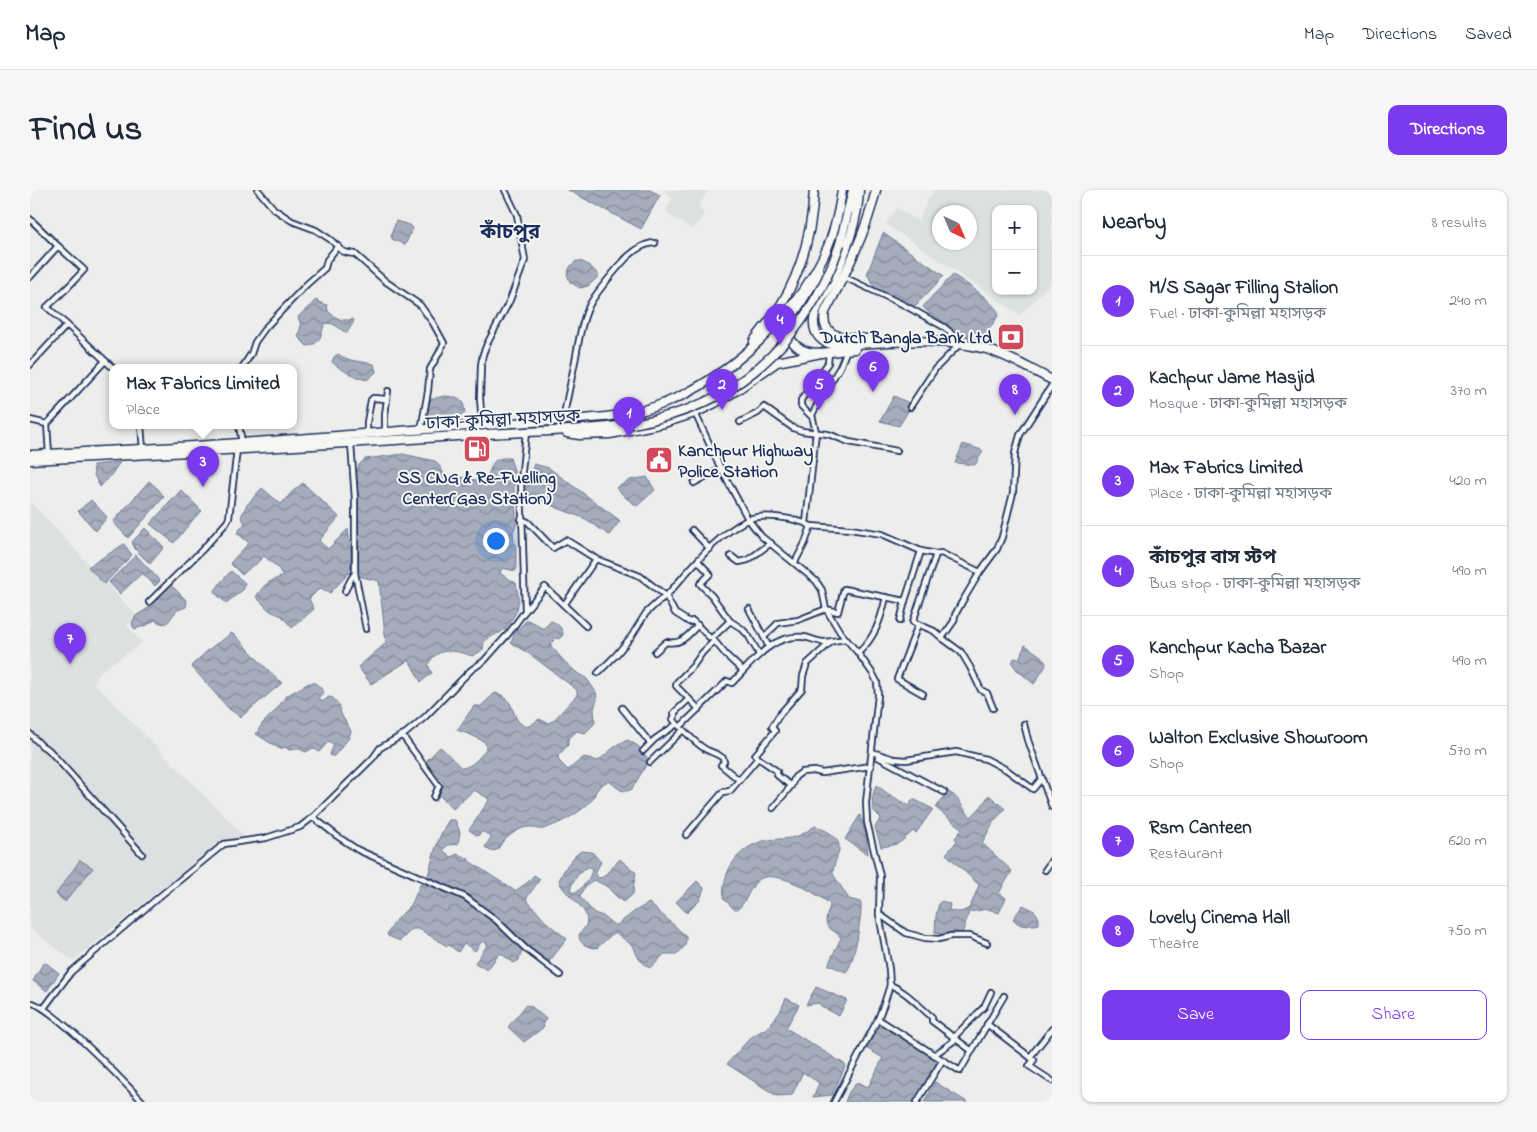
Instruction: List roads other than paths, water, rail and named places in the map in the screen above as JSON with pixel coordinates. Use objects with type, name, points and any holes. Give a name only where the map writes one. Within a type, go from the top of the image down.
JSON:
[{"type":"highway","points":[[750,349],[755,339],[781,305],[797,274],[812,224],[814,190]]},
{"type":"highway","name":"ঢাকা–কুমিল্লা মহাসড়ক","points":[[30,460],[143,449],[608,417],[663,404],[707,382],[750,349],[788,310],[826,252],[837,216],[842,190]]},
{"type":"highway","name":"ঢাকা–কুমিল্লা মহাসড়ক","points":[[30,455],[169,454],[351,444],[500,433],[562,431],[626,425],[657,419],[700,404],[727,390],[758,367],[785,342],[809,311],[825,283],[847,221],[853,190]]},
{"type":"highway","points":[[858,190],[854,220],[846,245],[833,281],[818,305],[815,315],[814,328],[820,339],[830,344],[937,342],[959,344],[1000,354],[1052,380]]},
{"type":"highway","points":[[876,190],[857,247],[824,317],[826,327],[840,338],[870,339],[877,343]]},
{"type":"highway","points":[[825,353],[799,348],[790,338],[788,327],[792,317],[821,271],[826,252]]},
{"type":"highway","points":[[562,431],[578,435],[610,434],[664,423],[695,413],[737,390],[777,362],[847,350],[938,345],[943,343]]},
{"type":"street","points":[[258,190],[274,209],[296,223],[316,230],[342,251],[355,254],[384,281],[420,305],[444,343],[430,369],[421,430]]},
{"type":"street","points":[[482,425],[480,398],[483,354],[510,300],[525,260],[517,215],[506,190]]},
{"type":"street","points":[[30,219],[84,270],[47,307],[109,364]]},
{"type":"street","points":[[564,420],[579,341],[590,305],[626,258],[648,243],[655,243]]},
{"type":"street","points":[[30,277],[58,246]]},
{"type":"street","points":[[245,364],[251,354],[255,342],[266,326],[325,268],[338,246]]},
{"type":"street","points":[[844,277],[904,305],[944,327],[959,344],[935,369],[910,407]]},
{"type":"street","points":[[30,365],[68,326]]},
{"type":"street","points":[[812,417],[818,403],[840,367],[847,350]]},
{"type":"street","points":[[794,562],[805,543],[816,432],[812,417],[801,406],[801,400],[828,363],[825,353]]},
{"type":"street","points":[[49,454],[47,424],[105,361]]},
{"type":"street","points":[[942,638],[954,621],[955,615],[980,572],[997,549],[1002,537],[1013,493],[1015,453],[1020,435],[1052,385]]},
{"type":"street","points":[[385,433],[388,391]]},
{"type":"street","points":[[367,434],[371,400],[373,398],[386,399]]},
{"type":"street","points":[[740,422],[764,407],[793,428],[802,431],[828,434],[849,442],[897,451]]},
{"type":"street","points":[[695,413],[748,519],[761,536],[816,581],[822,590],[826,609],[840,632],[858,653],[877,682],[878,695],[866,802],[867,822],[880,876],[880,914],[890,985],[886,1001],[878,1019],[834,1102]]},
{"type":"street","points":[[30,420],[47,424]]},
{"type":"street","points":[[141,429],[143,449]]},
{"type":"street","points":[[240,429],[242,442]]},
{"type":"street","points":[[524,611],[522,481],[526,432]]},
{"type":"street","points":[[351,444],[355,499],[356,573],[366,629]]},
{"type":"street","points":[[149,602],[202,550],[227,522],[237,449]]},
{"type":"street","points":[[694,482],[721,468]]},
{"type":"street","points":[[598,673],[631,637],[646,613],[666,596],[724,536],[748,519],[784,518],[808,524],[882,534],[921,551],[936,554],[941,552],[980,572]]},
{"type":"street","points":[[522,519],[528,522],[553,548],[566,540],[596,559],[640,576],[666,596],[675,613],[689,622],[693,620],[743,672]]},
{"type":"street","points":[[692,530],[710,549]]},
{"type":"street","points":[[731,556],[739,562],[748,560],[771,543]]},
{"type":"street","points":[[900,621],[921,551]]},
{"type":"street","points":[[936,554],[913,622],[934,631],[961,652],[981,690],[987,693],[993,708]]},
{"type":"street","points":[[564,605],[596,559]]},
{"type":"street","points":[[698,561],[710,574],[700,584],[712,596],[730,621],[748,635],[760,654]]},
{"type":"street","points":[[346,591],[356,573]]},
{"type":"street","points":[[44,1008],[71,972],[224,844],[266,838],[300,827],[313,817],[373,758],[380,748],[402,735],[425,717],[471,670],[484,661],[509,633],[524,611],[544,588],[586,626]]},
{"type":"street","points":[[764,637],[778,623],[786,623],[826,609],[838,612],[844,589],[905,601]]},
{"type":"street","points":[[858,653],[872,637],[882,614],[886,597]]},
{"type":"street","points":[[749,609],[769,647]]},
{"type":"street","points":[[699,709],[676,686],[677,682],[693,666],[713,639],[730,621]]},
{"type":"street","points":[[918,625],[896,679],[923,694]]},
{"type":"street","points":[[655,652],[666,642],[674,643],[681,641],[698,626]]},
{"type":"street","points":[[650,762],[680,727],[727,681],[732,683],[760,654],[776,642],[789,637],[804,637],[822,642],[846,639]]},
{"type":"street","points":[[791,786],[777,775],[777,771],[755,755],[775,731],[772,727],[780,714],[802,689],[803,676],[807,664],[832,640]]},
{"type":"street","points":[[689,699],[674,713],[673,719],[699,745],[723,758],[724,762],[721,765],[739,780]]},
{"type":"street","points":[[622,708],[650,743]]},
{"type":"street","points":[[1024,724],[1052,807]]},
{"type":"street","points":[[642,751],[650,743],[680,727]]},
{"type":"street","points":[[30,734],[49,750],[142,854]]},
{"type":"street","points":[[402,735],[439,786],[434,797]]},
{"type":"street","points":[[872,753],[906,760],[956,752],[986,759],[1007,770],[1033,789],[1042,778]]},
{"type":"street","points":[[872,753],[944,792]]},
{"type":"street","points":[[686,835],[723,792],[730,791],[758,758]]},
{"type":"street","points":[[773,808],[791,786],[795,777],[802,772],[822,772],[871,766]]},
{"type":"street","points":[[313,817],[358,850],[465,897],[496,920],[526,949],[560,976]]},
{"type":"street","points":[[1045,870],[1052,860]]},
{"type":"street","points":[[880,914],[906,933],[925,938],[939,939],[950,936],[970,936],[987,943]]},
{"type":"street","points":[[890,985],[908,995],[932,1016],[932,1022],[972,1051]]},
{"type":"street","points":[[934,1055],[954,1039],[984,1007],[991,992]]},
{"type":"street","points":[[878,1019],[960,1071],[1004,996]]},
{"type":"street","points":[[30,1003],[34,1002],[60,1021],[113,1070],[143,1102]]},
{"type":"street","points":[[987,1024],[1034,1060],[1029,1066],[1052,1081]]},
{"type":"street","points":[[1030,1057],[1052,1029]]},
{"type":"street","points":[[917,1102],[942,1061]]},
{"type":"water","points":[[568,190],[650,190],[660,195],[641,229]]},
{"type":"water","points":[[396,221],[410,225],[413,228],[405,245],[392,239],[391,235]]},
{"type":"water","points":[[883,233],[944,276],[912,309],[876,290],[867,274]]},
{"type":"water","points":[[576,261],[583,262],[599,276],[588,286],[580,288],[570,282],[567,274],[570,267]]},
{"type":"water","points":[[953,275],[972,287],[995,307],[999,313],[990,327],[976,337],[966,337],[930,314],[923,307]]},
{"type":"water","points":[[317,299],[318,302],[327,305],[328,311],[336,317],[343,320],[353,319],[354,321],[347,333],[334,324],[324,324],[321,336],[317,342],[307,346],[298,337],[301,325],[298,317]]},
{"type":"water","points":[[338,354],[351,360],[374,364],[376,372],[367,380],[353,375],[332,362]]},
{"type":"water","points":[[445,396],[463,401],[465,413],[456,419],[451,416],[433,427],[427,426],[424,419],[431,399]]},
{"type":"water","points":[[894,396],[907,402],[910,408],[899,426],[880,421]]},
{"type":"water","points":[[963,444],[983,451],[975,465],[955,463]]},
{"type":"water","points":[[403,454],[435,461],[444,475],[450,479],[465,477],[475,480],[487,478],[496,460],[510,458],[514,470],[516,527],[513,531],[514,543],[516,544],[516,571],[502,568],[500,573],[516,583],[518,604],[516,613],[505,630],[484,641],[483,650],[472,656],[453,651],[441,652],[428,665],[432,673],[421,682],[409,660],[371,684],[358,667],[386,643],[379,581],[357,576],[356,474],[359,465],[365,459]]},
{"type":"water","points":[[120,462],[100,487],[94,475],[93,465]]},
{"type":"water","points":[[534,464],[549,468],[618,519],[620,521],[609,535],[586,519],[522,494]]},
{"type":"water","points":[[647,477],[655,490],[637,506],[616,488],[630,480]]},
{"type":"water","points":[[149,481],[164,497],[128,538],[113,522]]},
{"type":"water","points":[[303,483],[339,517],[319,541],[328,549],[348,529],[352,560],[349,573],[330,593],[320,588],[309,599],[314,609],[292,628],[282,616],[270,611],[256,597],[267,584],[283,576],[278,568],[264,556],[242,575],[230,563],[249,543],[237,533],[245,523],[241,517],[246,506],[262,488],[281,504]]},
{"type":"water","points":[[181,490],[202,511],[174,543],[150,524]]},
{"type":"water","points":[[91,500],[107,517],[96,531],[78,511]]},
{"type":"water","points":[[145,528],[164,547],[150,564],[135,549],[132,542]]},
{"type":"water","points":[[124,544],[132,555],[104,584],[88,567]]},
{"type":"water","points":[[136,555],[160,581],[155,586],[142,573],[120,594],[109,582]]},
{"type":"water","points":[[231,571],[245,583],[244,589],[226,603],[214,592]]},
{"type":"water","points":[[171,585],[187,601],[186,607],[178,610],[166,623],[163,624],[155,620],[135,629],[132,622],[137,615],[147,609]]},
{"type":"water","points":[[527,620],[541,628],[544,628],[551,621],[560,626],[563,635],[559,639],[556,638],[551,643],[551,646],[576,672],[587,679],[596,692],[595,723],[585,733],[577,731],[568,739],[568,745],[558,756],[559,761],[568,770],[584,757],[598,761],[618,744],[628,740],[638,746],[649,760],[632,789],[622,791],[609,781],[602,784],[588,803],[574,814],[543,829],[527,827],[517,831],[507,838],[497,850],[490,851],[485,847],[491,837],[484,832],[481,832],[478,836],[469,830],[489,800],[474,790],[453,809],[439,795],[444,783],[425,762],[440,747],[462,768],[472,764],[486,749],[485,742],[457,730],[474,706],[481,706],[495,693],[502,695],[510,703],[517,720],[525,727],[539,719],[548,723],[553,721],[577,695],[577,690],[531,655],[511,643],[515,632]]},
{"type":"water","points":[[231,633],[282,683],[241,717],[229,709],[191,666],[209,649]]},
{"type":"water","points":[[1025,645],[1041,656],[1046,663],[1034,684],[1017,670],[1012,663],[1014,658],[1019,659]]},
{"type":"water","points":[[309,683],[315,683],[323,690],[319,698],[322,702],[329,697],[333,698],[339,705],[341,714],[351,731],[349,738],[334,756],[330,754],[334,745],[329,741],[319,752],[313,748],[306,752],[299,749],[289,750],[285,747],[280,749],[256,734],[286,696]]},
{"type":"water","points":[[876,785],[909,806],[913,799],[933,809],[916,833],[913,831],[896,844],[881,847],[875,827],[881,818],[873,810],[872,798]]},
{"type":"water","points":[[947,791],[958,799],[971,817],[989,795],[1005,809],[994,821],[982,843],[1012,871],[999,893],[1006,898],[999,913],[988,909],[969,912],[962,934],[941,935],[935,932],[939,903],[942,901],[950,904],[949,910],[952,911],[960,912],[965,910],[970,907],[979,885],[946,854],[957,841],[955,838],[962,829],[936,808]]},
{"type":"water","points":[[860,815],[866,835],[868,854],[845,839]]},
{"type":"water","points":[[449,820],[455,820],[460,832],[458,844],[448,845],[443,850],[451,857],[457,854],[468,858],[469,861],[515,891],[534,875],[540,879],[526,899],[545,921],[567,939],[548,963],[525,945],[494,915],[456,889],[428,876],[438,840]]},
{"type":"water","points":[[815,826],[828,832],[838,841],[839,850],[833,874],[849,899],[861,904],[855,951],[846,972],[829,965],[841,938],[826,923],[830,904],[815,894],[793,882],[772,877],[763,878],[756,882],[738,909],[734,909],[724,899],[725,881],[728,872],[737,857],[744,851],[764,841],[798,836]]},
{"type":"water","points":[[581,851],[592,852],[601,862],[595,873],[598,878],[603,877],[620,859],[636,873],[633,894],[624,902],[606,886],[594,880],[587,885],[580,897],[594,913],[603,916],[614,925],[617,925],[649,903],[686,936],[683,949],[676,954],[664,954],[649,968],[639,959],[633,946],[616,933],[611,935],[597,948],[582,943],[579,935],[586,925],[585,913],[566,892],[559,881],[568,864]],"holes":[[[587,867],[592,869],[586,883],[573,893],[571,887],[576,877]]]},
{"type":"water","points":[[80,860],[93,868],[65,902],[56,894]]},
{"type":"water","points":[[697,881],[704,888],[700,900],[687,913],[676,902]]},
{"type":"water","points":[[421,883],[447,891],[480,910],[498,925],[522,950],[519,960],[514,963],[500,953],[487,970],[475,963],[488,944],[482,941],[475,951],[464,943],[458,952],[419,929],[412,929],[400,941],[388,936],[387,934],[396,920],[411,905]]},
{"type":"water","points":[[1023,905],[1037,914],[1039,924],[1022,925],[1013,919]]},
{"type":"water","points":[[46,963],[59,973],[47,991],[33,981],[42,965]]},
{"type":"water","points":[[816,987],[847,1000],[839,1016],[819,1003],[806,1005]]},
{"type":"water","points":[[786,998],[799,1005],[786,1028],[846,1065],[832,1095],[813,1097],[819,1083],[803,1072],[792,1095],[777,1096],[727,1064],[750,1038],[768,1027],[780,1012]]},
{"type":"water","points":[[526,1005],[531,1006],[546,1019],[543,1023],[544,1027],[524,1042],[508,1027]]},
{"type":"water","points":[[881,1024],[935,1056],[935,1066],[915,1102],[845,1102],[849,1092],[857,1082],[868,1087],[883,1058],[866,1048]]},
{"type":"water","points":[[935,1082],[967,1102],[924,1102]]},
{"type":"place","name":"Dutch Bangla Bank Ltd","points":[[1011,337]]},
{"type":"place","name":"কাঁচপুর বাস স্টপ","points":[[780,345]]},
{"type":"place","name":"Walton Exclusive Showroom","points":[[873,392]]},
{"type":"place","name":"Kachpur Jame Masjid","points":[[722,410]]},
{"type":"place","name":"Kanchpur Kacha Bazar","points":[[819,410]]},
{"type":"place","name":"Lovely Cinema Hall","points":[[1015,415]]},
{"type":"place","name":"M/S Sagar Filling Stalion","points":[[629,438]]},
{"type":"place","name":"SS CNG & Re-Fuelling Center(Gas Station)","points":[[477,449]]},
{"type":"place","name":"Kanchpur Highway Police Station","points":[[659,460]]},
{"type":"place","name":"Max Fabrics Limited","points":[[203,487]]},
{"type":"place","name":"Rsm Canteen","points":[[70,664]]},
{"type":"district","name":"কাঁচপুর","points":[[510,231]]}]
